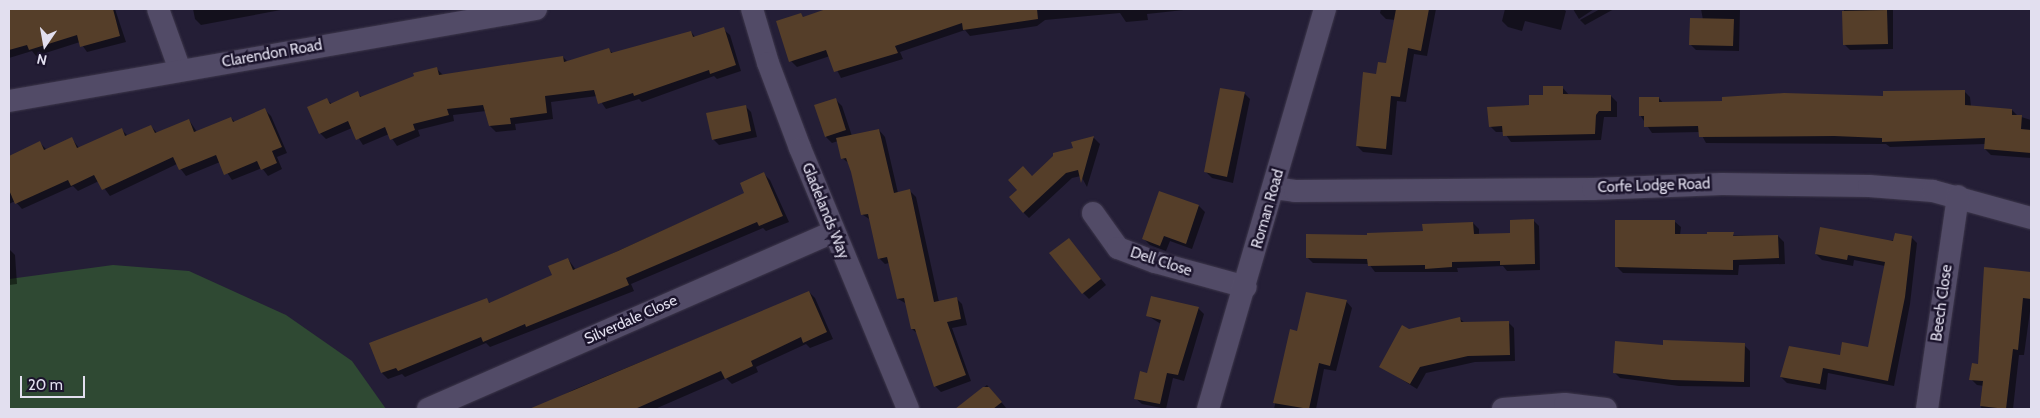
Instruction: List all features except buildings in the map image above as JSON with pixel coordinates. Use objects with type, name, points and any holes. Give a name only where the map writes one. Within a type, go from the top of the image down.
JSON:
[{"type":"street","points":[[158,9],[180,70]]},
{"type":"street","name":"Clarendon Road","points":[[9,101],[536,9]]},
{"type":"street","name":"Gladelands Way","points":[[752,9],[768,63],[833,232],[908,409]]},
{"type":"street","name":"Roman Road","points":[[1208,409],[1246,287],[1325,9]]},
{"type":"street","name":"Corfe Lodge Road","points":[[1274,188],[1295,191],[1593,189],[1722,184],[1869,186],[1958,196],[2031,218]]},
{"type":"street","name":"Beech Close","points":[[1927,409],[1958,196]]},
{"type":"street","name":"Dell Close","points":[[1093,213],[1118,248],[1155,262],[1246,287]]},
{"type":"street","name":"Silverdale Close","points":[[428,409],[833,232]]},
{"type":"street","points":[[1503,409],[1565,404],[1606,409]]},
{"type":"green space","points":[[113,265],[189,271],[286,315],[352,361],[386,409],[9,409],[9,279]]}]
